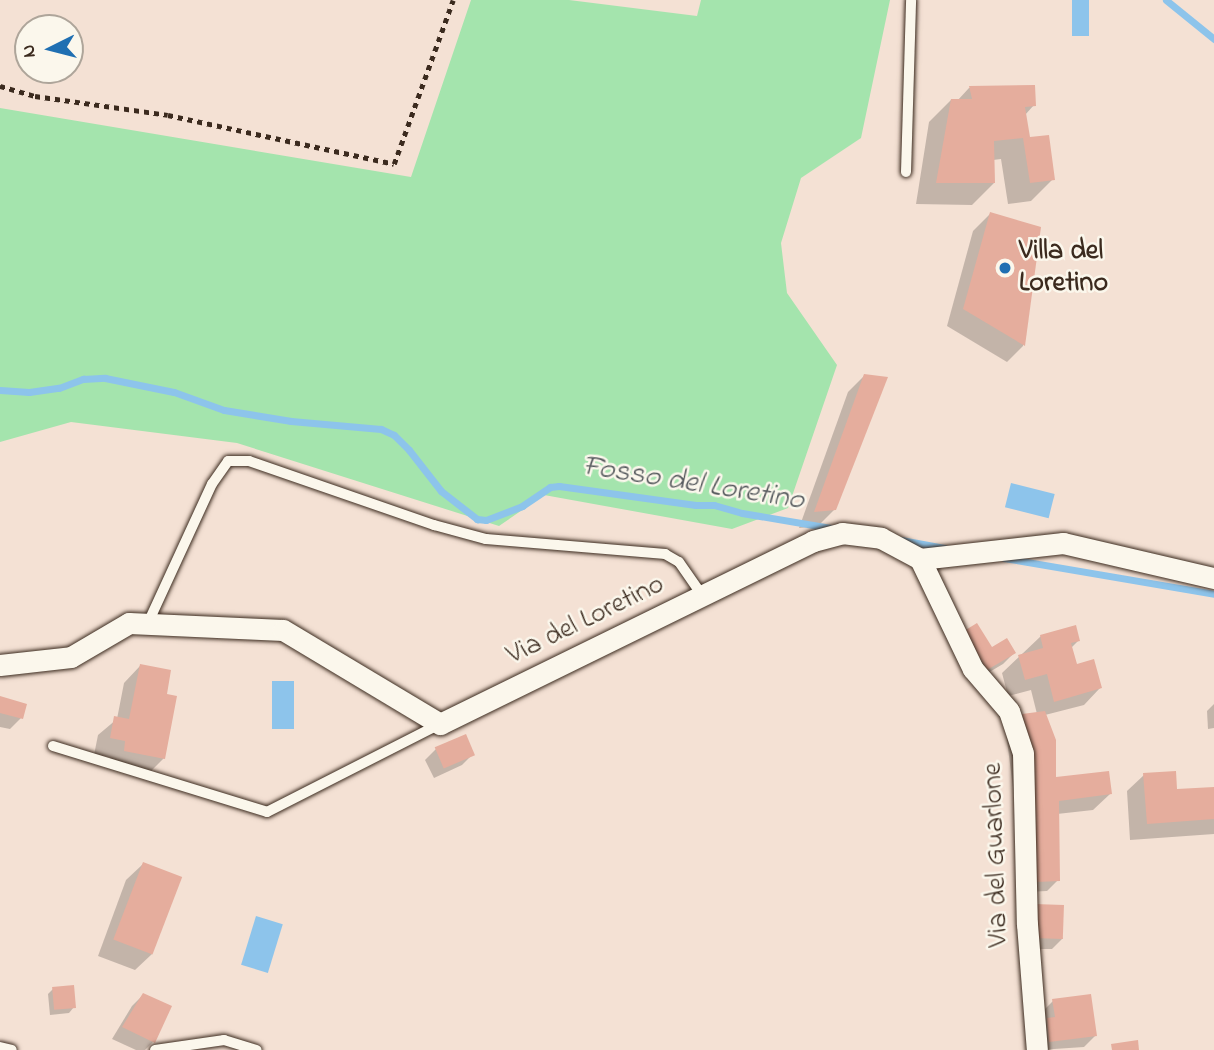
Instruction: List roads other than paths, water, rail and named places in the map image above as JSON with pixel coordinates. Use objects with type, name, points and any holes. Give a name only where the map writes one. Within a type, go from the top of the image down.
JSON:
[{"type":"street","name":"Via del Loretino","points":[[440,724],[813,541],[842,533],[881,538],[920,559]]},
{"type":"street","points":[[920,559],[1063,543],[1214,578]]},
{"type":"street","name":"Via del Guarlone","points":[[920,559],[972,669],[1009,711],[1023,753],[1027,924],[1037,1050]]},
{"type":"street","points":[[0,665],[71,657],[129,623],[283,630],[440,724]]},
{"type":"lane","points":[[906,172],[911,0]]},
{"type":"lane","points":[[148,623],[212,484],[228,461],[249,461],[434,525],[486,539],[665,554],[679,562],[702,595]]},
{"type":"lane","points":[[53,746],[267,812],[440,724]]},
{"type":"lane","points":[[155,1050],[225,1040],[257,1050]]},
{"type":"lane","points":[[0,1047],[12,1050]]},
{"type":"water","points":[[1072,0],[1089,0],[1089,36],[1072,36]]},
{"type":"water","points":[[1011,483],[1055,494],[1049,518],[1005,507]]},
{"type":"water","points":[[272,681],[294,681],[294,729],[272,729]]},
{"type":"water","points":[[256,916],[283,924],[268,973],[241,965]]},
{"type":"waterway","points":[[1166,0],[1214,39]]},
{"type":"waterway","name":"Fosso del Loretino","points":[[0,390],[29,392],[59,388],[83,379],[105,378],[174,392],[224,410],[291,421],[381,429],[394,435],[441,491],[477,519],[486,520],[522,506],[550,487],[559,486],[696,505],[714,505],[742,513],[831,528]]},
{"type":"waterway","name":"Fosso del Loretino","points":[[901,540],[944,548]]},
{"type":"waterway","name":"Fosso del Loretino","points":[[1004,558],[1214,594]]},
{"type":"place","name":"Villa del Loretino","points":[[1005,268]]}]
